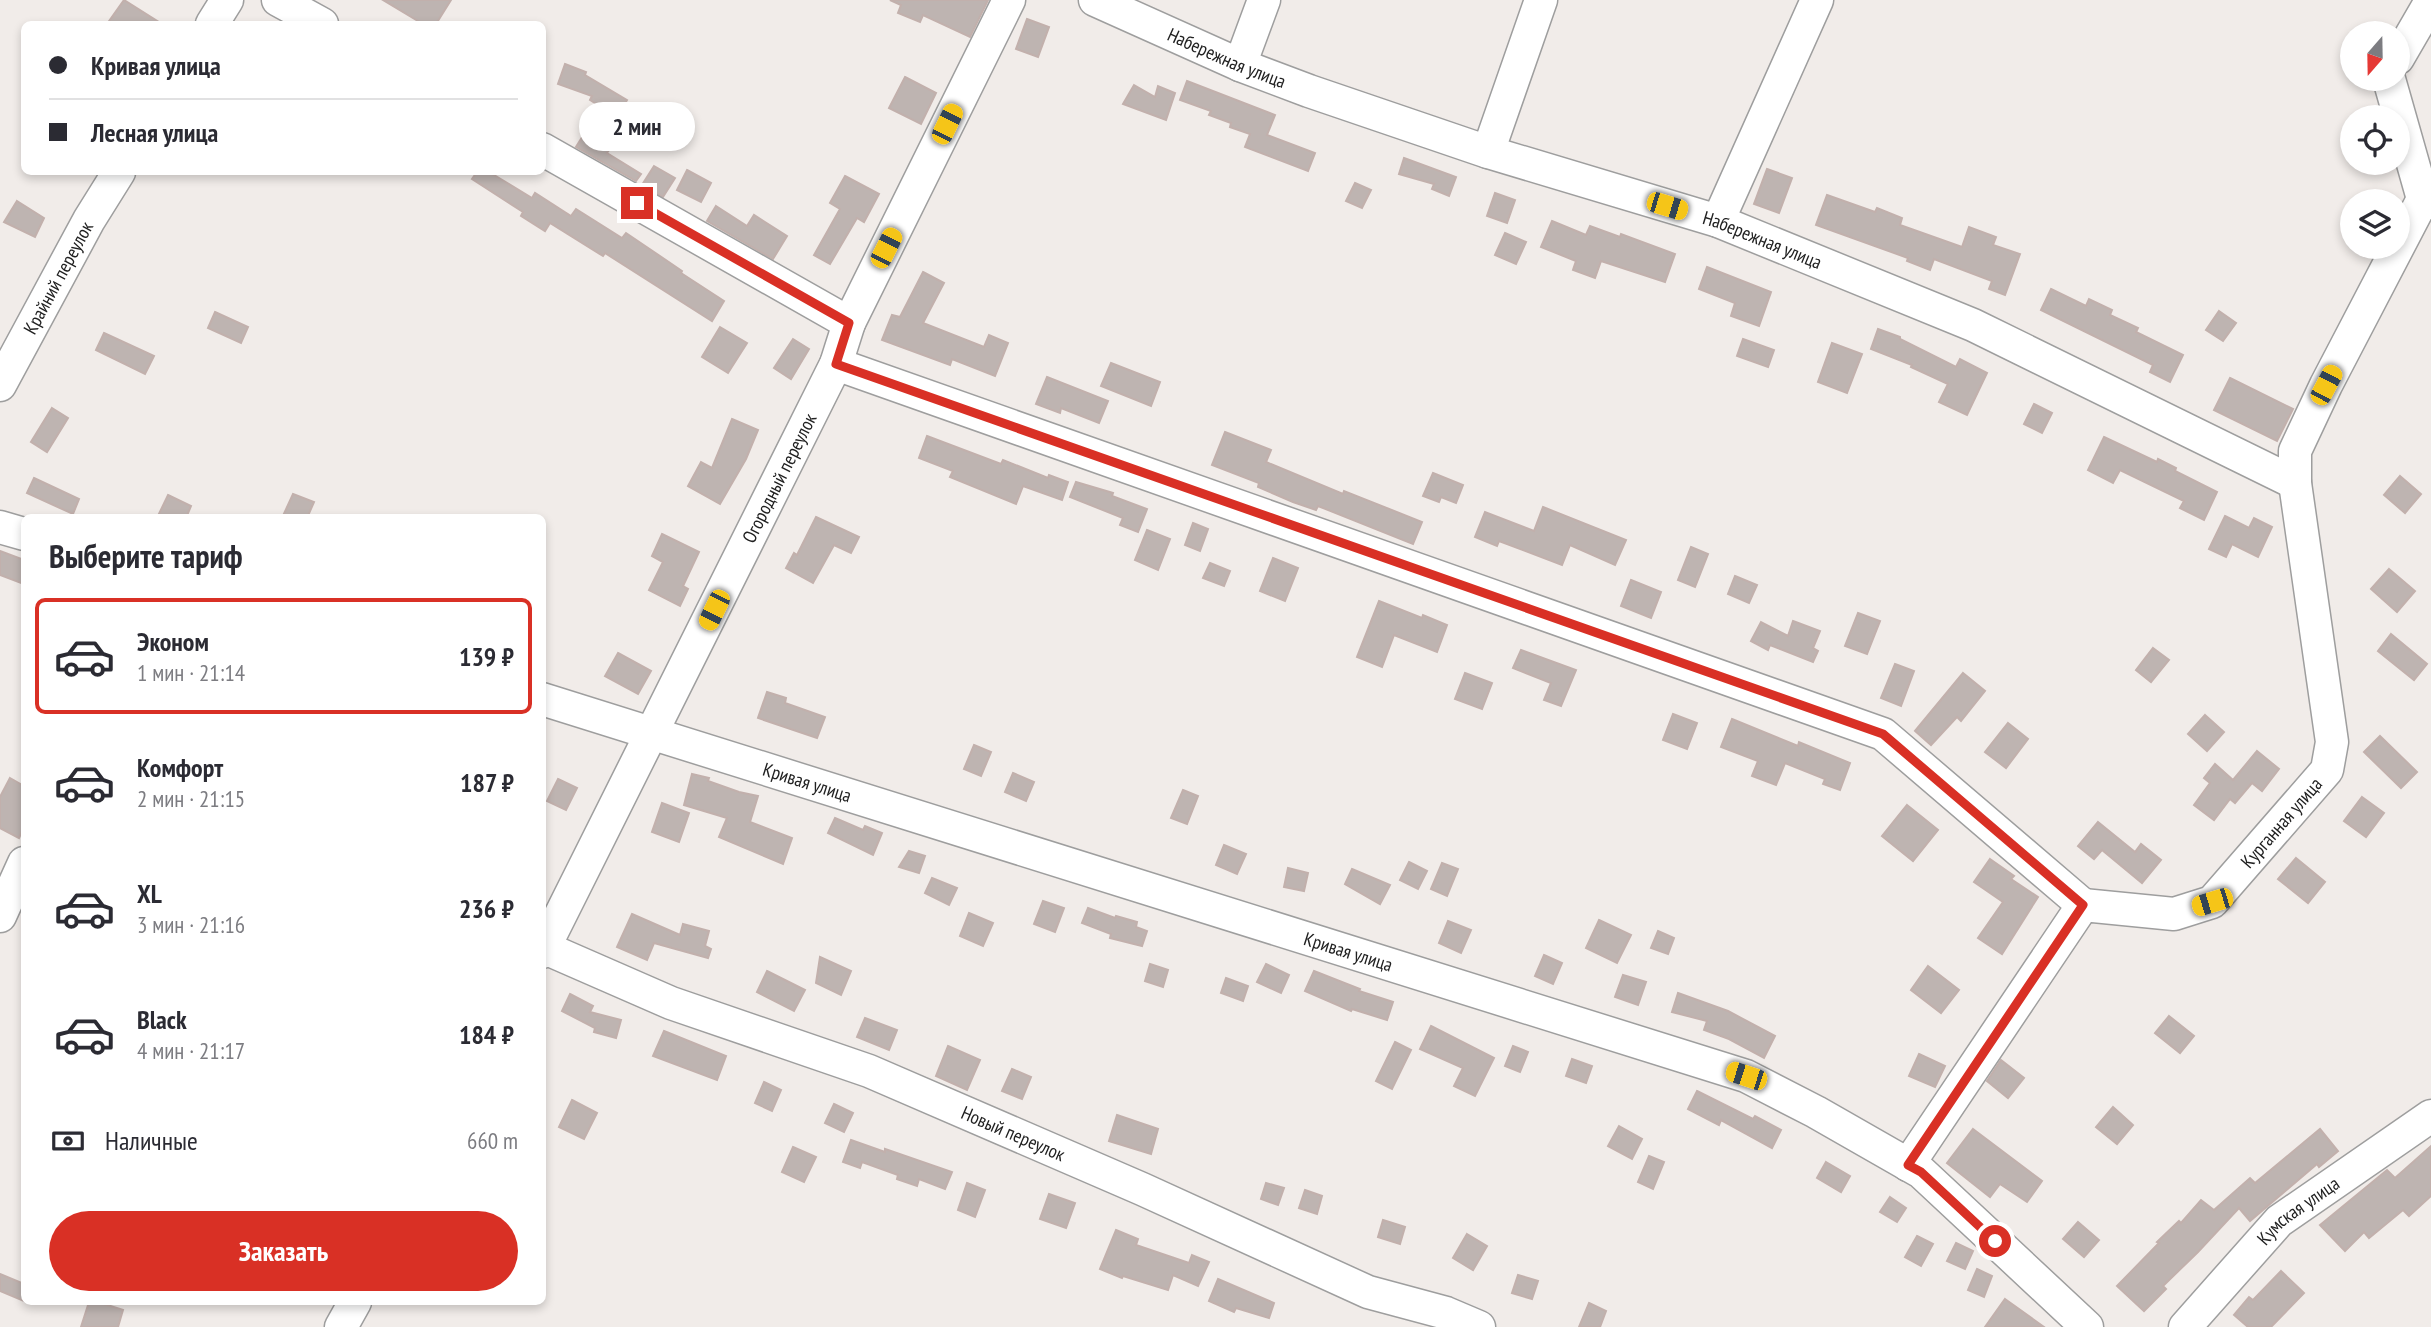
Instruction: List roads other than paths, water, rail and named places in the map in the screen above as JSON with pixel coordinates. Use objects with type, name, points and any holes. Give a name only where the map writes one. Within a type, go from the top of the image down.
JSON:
[{"type":"street","points":[[214,21],[227,0]]},
{"type":"street","points":[[278,0],[316,21]]},
{"type":"street","name":"Огородный переулок","points":[[546,946],[836,364],[849,323],[1009,0]]},
{"type":"street","name":"Набережная улица","points":[[1095,0],[1240,65],[1488,152],[1718,221],[1973,325],[2295,483]]},
{"type":"street","points":[[1240,65],[1264,0]]},
{"type":"street","points":[[1488,152],[1541,0]]},
{"type":"street","points":[[1718,221],[1817,0]]},
{"type":"street","points":[[2410,37],[2431,1]]},
{"type":"street","points":[[2393,91],[2427,201]]},
{"type":"street","points":[[546,151],[849,323]]},
{"type":"street","name":"Крайний переулок","points":[[0,385],[89,220],[117,175]]},
{"type":"street","name":"Курганная улица","points":[[2083,905],[2174,914],[2212,902],[2327,771],[2332,742],[2295,483],[2295,451],[2326,385],[2427,201]]},
{"type":"street","points":[[836,364],[1883,734],[2083,905],[1908,1165]]},
{"type":"street","points":[[0,527],[21,533]]},
{"type":"street","name":"Кривая улица","points":[[546,700],[1746,1076],[1816,1112],[1921,1172],[2087,1327]]},
{"type":"street","points":[[0,916],[21,870]]},
{"type":"street","name":"Новый переулок","points":[[546,951],[671,1003],[869,1071],[1142,1189],[1368,1292],[1446,1313],[1479,1327]]},
{"type":"street","name":"Кумская улица","points":[[2185,1327],[2279,1221],[2431,1116]]},
{"type":"street","points":[[341,1327],[353,1305]]}]
